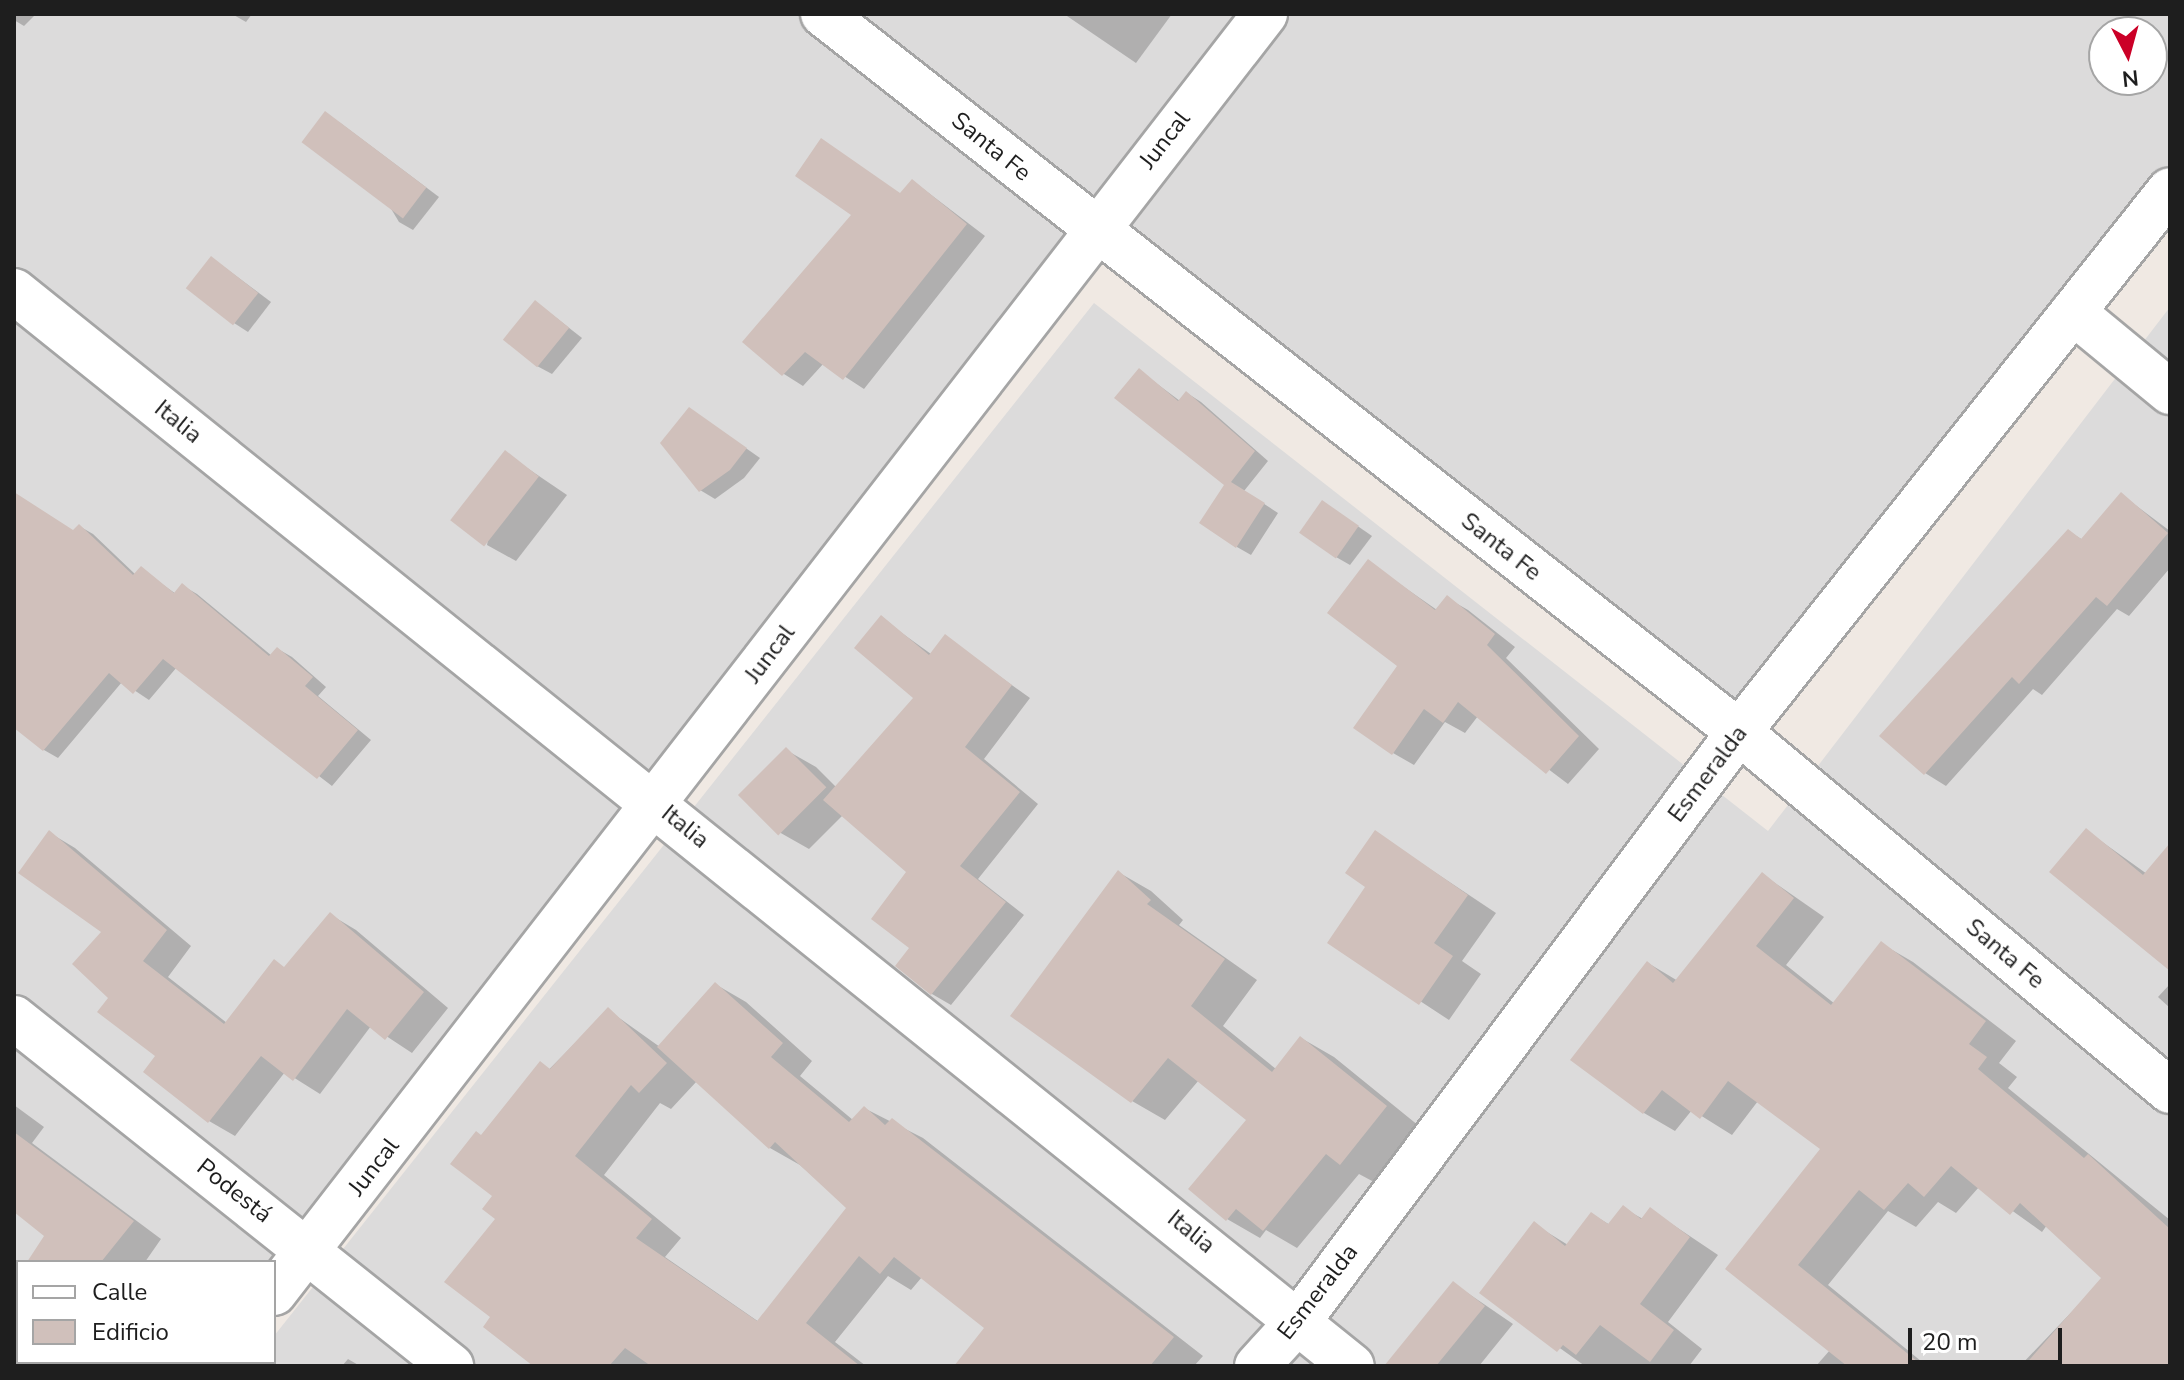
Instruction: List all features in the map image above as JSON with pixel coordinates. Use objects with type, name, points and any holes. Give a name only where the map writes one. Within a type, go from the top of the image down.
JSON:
[{"type":"street","name":"Santa Fe","points":[[823,14],[1094,230],[1739,732],[2170,1091]]},
{"type":"street","name":"Juncal","points":[[276,1291],[656,804],[1094,230],[1265,14]]},
{"type":"street","name":"Esmeralda","points":[[1257,1366],[1300,1319],[1739,732],[2170,190]]},
{"type":"street","name":"Italia","points":[[14,291],[1300,1319],[1352,1366]]},
{"type":"street","points":[[2073,312],[2170,392]]},
{"type":"street","name":"Podestá","points":[[14,1018],[310,1250],[451,1366]]},
{"type":"shaded area","points":[[14,14],[2170,14],[2170,190],[1739,732],[1094,230],[276,1260],[16,1260],[16,1364],[215,1364],[14,1366]]},
{"type":"shaded area","points":[[1094,303],[1768,831],[2170,307],[2170,1366],[250,1366],[276,1364],[276,1333]]},
{"type":"building","points":[[325,111],[426,187],[403,219],[302,142]]},
{"type":"building","points":[[821,138],[900,193],[912,179],[967,224],[843,380],[805,352],[782,376],[742,342],[851,215],[795,176]]},
{"type":"building","points":[[211,256],[258,293],[233,325],[186,288]]},
{"type":"building","points":[[535,300],[569,328],[537,367],[503,340]]},
{"type":"building","points":[[1139,368],[1178,401],[1186,391],[1255,451],[1231,482],[1265,503],[1236,548],[1199,523],[1224,485],[1114,398]]},
{"type":"building","points":[[689,407],[747,448],[730,470],[699,492],[660,443]]},
{"type":"building","points":[[505,450],[539,476],[484,547],[450,520]]},
{"type":"building","points":[[14,492],[73,530],[79,524],[133,575],[141,566],[174,593],[182,583],[269,656],[277,647],[313,677],[305,686],[358,730],[317,779],[163,659],[133,694],[109,673],[43,751],[14,728]]},
{"type":"building","points":[[2121,492],[2168,533],[2107,606],[2096,597],[2019,684],[2012,677],[1924,775],[1879,736],[2068,529],[2081,539]]},
{"type":"building","points":[[1322,500],[1359,526],[1336,559],[1299,533]]},
{"type":"building","points":[[1368,559],[1435,610],[1447,595],[1495,634],[1487,645],[1579,736],[1546,774],[1458,702],[1443,723],[1424,709],[1392,755],[1353,728],[1397,666],[1327,613]]},
{"type":"building","points":[[881,615],[929,655],[945,634],[1012,685],[965,747],[1020,792],[960,866],[1006,902],[931,995],[895,966],[909,948],[871,919],[906,872],[823,800],[913,698],[854,648]]},
{"type":"building","points":[[786,747],[826,787],[778,835],[738,795]]},
{"type":"building","points":[[2086,828],[2143,875],[2170,843],[2170,971],[2049,872]]},
{"type":"building","points":[[49,830],[167,930],[143,961],[224,1024],[274,959],[284,967],[330,912],[424,992],[385,1040],[347,1009],[293,1081],[261,1056],[208,1123],[143,1072],[155,1056],[97,1012],[108,998],[72,964],[101,932],[18,873]]},
{"type":"building","points":[[1375,830],[1468,895],[1434,943],[1453,956],[1419,1005],[1327,943],[1365,887],[1345,873]]},
{"type":"building","points":[[1118,870],[1151,900],[1147,904],[1225,959],[1191,1006],[1272,1072],[1300,1036],[1387,1106],[1340,1165],[1326,1154],[1263,1231],[1236,1209],[1226,1221],[1188,1189],[1246,1120],[1168,1058],[1131,1103],[1010,1016]]},
{"type":"building","points":[[1762,872],[1794,898],[1756,946],[1831,1005],[1881,941],[1986,1021],[1969,1044],[1987,1057],[1978,1069],[2084,1158],[2088,1154],[2170,1229],[2170,1366],[2024,1366],[2101,1278],[2020,1203],[2010,1215],[1951,1166],[1924,1197],[1908,1183],[1884,1210],[1859,1190],[1798,1265],[1923,1366],[1847,1366],[1725,1269],[1820,1149],[1728,1081],[1700,1119],[1662,1090],[1643,1114],[1570,1060],[1647,961],[1673,983]]},
{"type":"building","points":[[715,982],[783,1043],[771,1057],[849,1122],[864,1106],[885,1125],[892,1118],[1174,1337],[1150,1366],[954,1366],[984,1328],[894,1257],[880,1274],[859,1256],[806,1323],[860,1366],[651,1366],[625,1348],[609,1366],[533,1366],[483,1327],[490,1317],[444,1282],[495,1219],[482,1209],[492,1196],[450,1164],[476,1131],[481,1135],[540,1061],[550,1069],[608,1007],[667,1063],[639,1093],[631,1085],[575,1156],[652,1219],[636,1238],[757,1321],[846,1208],[775,1142],[769,1149],[657,1047]]},
{"type":"building","points":[[14,1132],[134,1221],[103,1260],[28,1260],[44,1236],[14,1212]]},
{"type":"building","points":[[1623,1205],[1641,1219],[1650,1207],[1690,1237],[1640,1304],[1674,1330],[1650,1362],[1600,1325],[1576,1355],[1563,1345],[1557,1352],[1479,1293],[1534,1221],[1565,1246],[1591,1212],[1608,1224]]},
{"type":"building","points":[[1453,1281],[1485,1306],[1436,1366],[1384,1366]]}]
